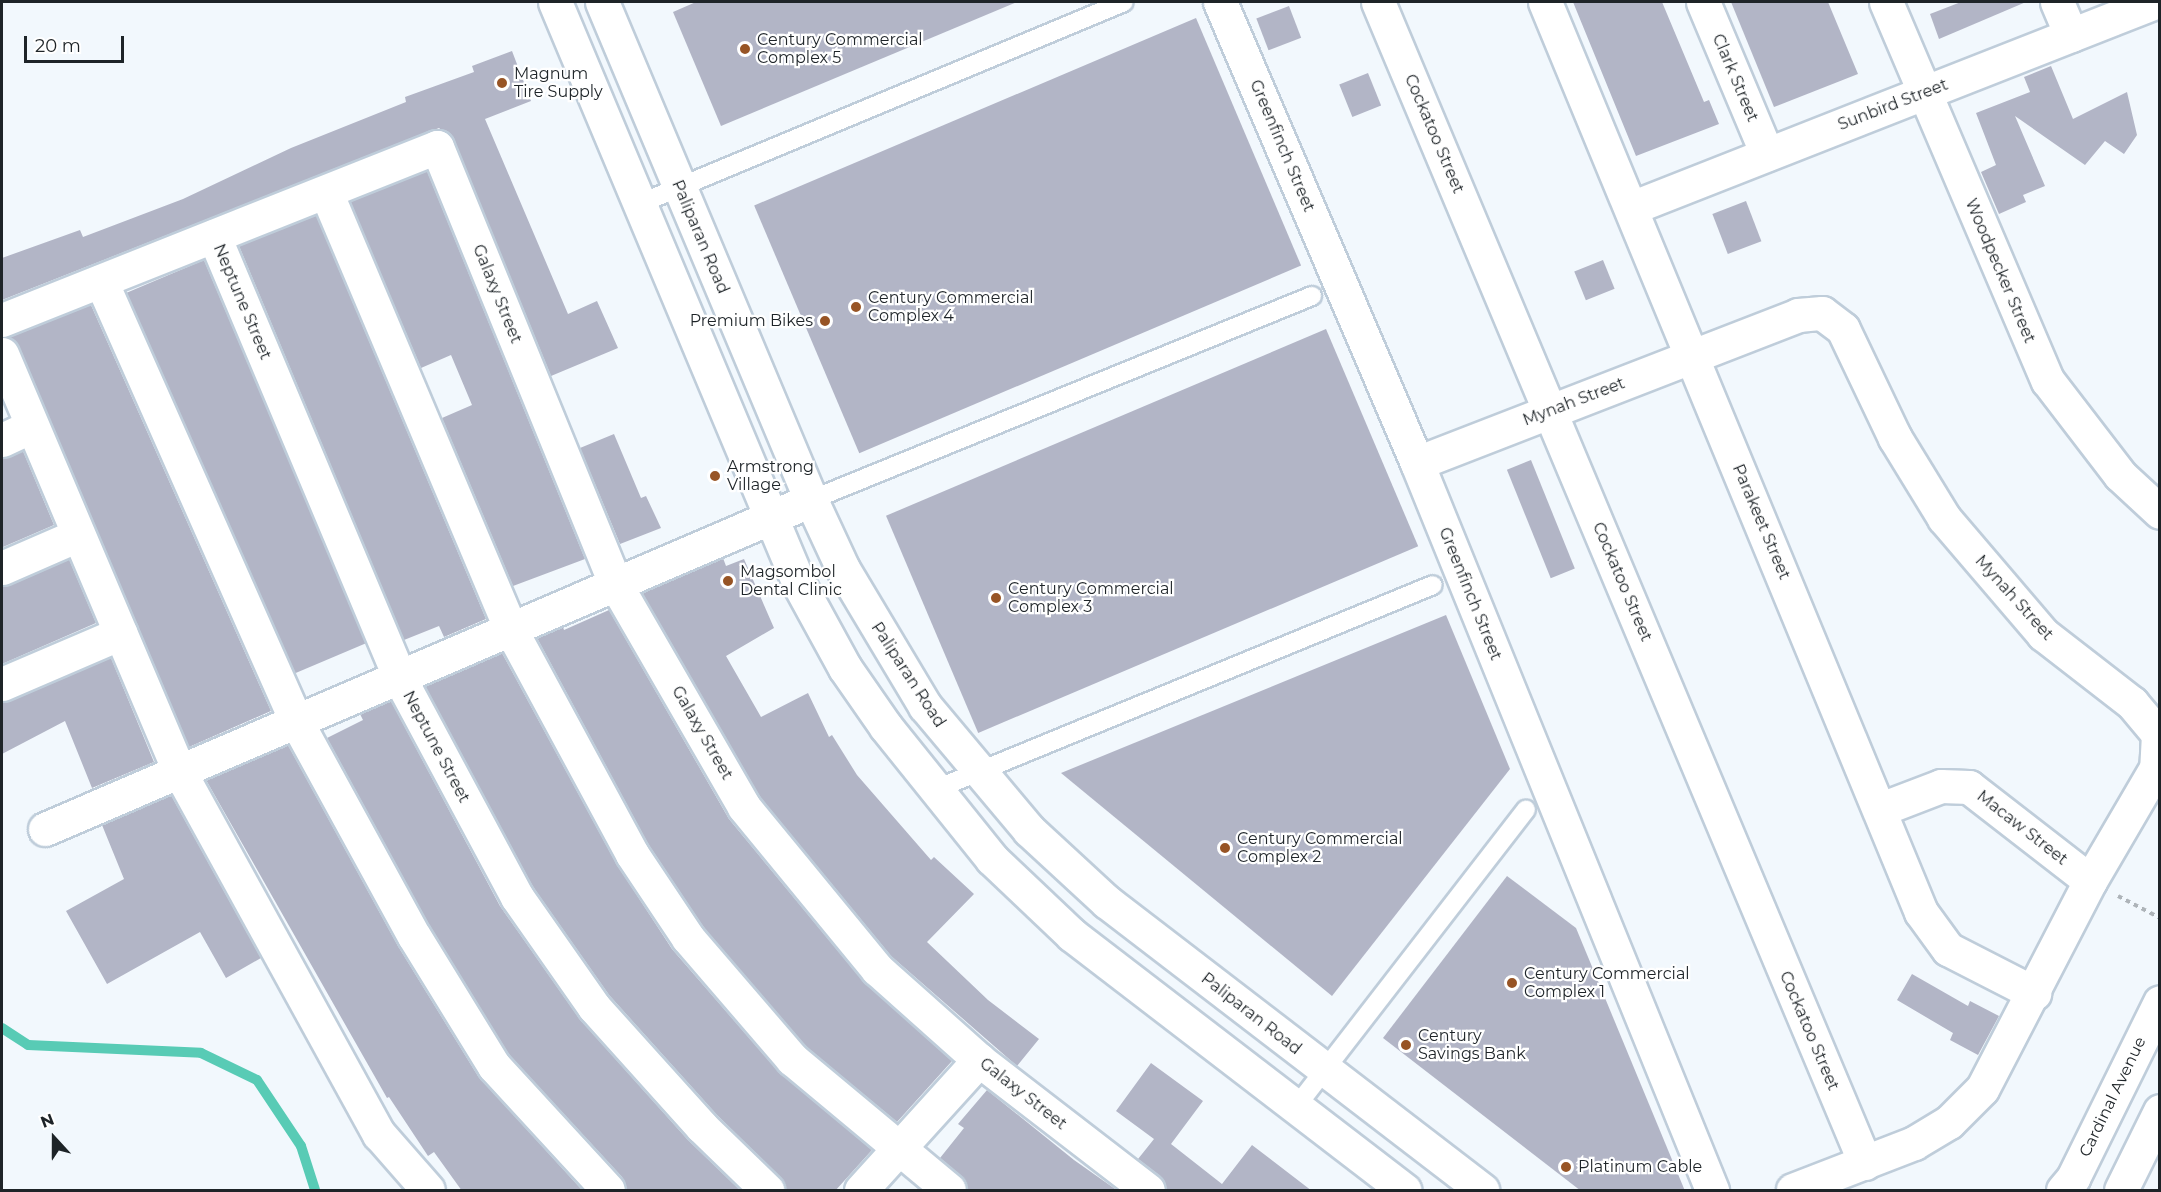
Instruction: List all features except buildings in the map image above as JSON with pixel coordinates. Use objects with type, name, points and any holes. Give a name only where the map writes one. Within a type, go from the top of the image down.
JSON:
[{"type":"street","points":[[555,2],[769,517],[799,584],[845,668],[934,790],[992,859],[1072,935],[1404,1191]]},
{"type":"street","name":"Paliparan Road","points":[[602,2],[811,500],[843,569],[889,650],[925,706],[977,772],[1029,830],[1107,902],[1322,1070],[1482,1191]]},
{"type":"street","name":"Greenfinch Street","points":[[1220,2],[1417,463],[1712,1191]]},
{"type":"street","name":"Cockatoo Street","points":[[1378,2],[1865,1163]]},
{"type":"street","name":"Parakeet Street","points":[[1545,2],[1922,912],[1948,949],[2034,993]]},
{"type":"street","name":"Clark Street","points":[[1703,2],[1767,154]]},
{"type":"street","name":"Woodpecker Street","points":[[1886,2],[2048,381],[2120,475],[2160,512]]},
{"type":"street","points":[[2057,2],[2071,35]]},
{"type":"street","name":"Sunbird Street","points":[[1631,208],[2155,2]]},
{"type":"street","name":"Galaxy Street","points":[[326,192],[437,147],[616,585],[744,807],[877,969],[979,1060],[1148,1191]]},
{"type":"street","points":[[2,320],[326,192],[511,630],[632,854],[688,938],[792,1059],[897,1150],[949,1191]]},
{"type":"street","name":"Neptune Street","points":[[214,236],[399,677],[517,897],[594,1007],[702,1127],[767,1191]]},
{"type":"street","points":[[101,280],[295,719],[414,936],[494,1066],[608,1191]]},
{"type":"street","name":"Mynah Street","points":[[1417,463],[1798,315],[1822,313],[1843,329],[1895,438],[1944,518],[2043,634],[2132,703],[2158,734],[2156,768],[2090,881],[2034,993],[1982,1089],[1949,1122],[1914,1143],[1793,1191]]},
{"type":"street","points":[[2,354],[178,769],[379,1134],[428,1191]]},
{"type":"street","points":[[2,440],[32,426]]},
{"type":"street","points":[[45,829],[295,719],[616,585],[675,555],[811,500]]},
{"type":"street","points":[[2,568],[78,534]]},
{"type":"street","points":[[2,684],[121,633]]},
{"type":"street","name":"Macaw Street","points":[[1881,809],[1941,786],[1969,787],[2090,881]]},
{"type":"street","name":"Cardinal Avenue","points":[[2063,1191],[2073,1178],[2160,1002]]},
{"type":"street","points":[[861,1191],[979,1060]]},
{"type":"street","points":[[2121,1191],[2160,1111]]},
{"type":"lane","points":[[639,204],[1124,2]]},
{"type":"lane","points":[[811,500],[1312,296]]},
{"type":"lane","points":[[934,790],[1433,585]]},
{"type":"lane","points":[[1296,1107],[1322,1070],[1526,809]]},
{"type":"path","points":[[2090,881],[2160,918]]},
{"type":"waterway","points":[[2,1028],[28,1045],[201,1053],[257,1080],[301,1146],[315,1190]]},
{"type":"place","name":"Century Commercial Complex 5","points":[[745,49]]},
{"type":"place","name":"Magnum Tire Supply","points":[[502,83]]},
{"type":"place","name":"Century Commercial Complex 4","points":[[856,307]]},
{"type":"place","name":"Premium Bikes","points":[[825,321]]},
{"type":"place","name":"Armstrong Village","points":[[715,476]]},
{"type":"place","name":"Magsombol Dental Clinic","points":[[728,581]]},
{"type":"place","name":"Century Commercial Complex 3","points":[[996,598]]},
{"type":"place","name":"Century Commercial Complex 2","points":[[1225,848]]},
{"type":"place","name":"Century Commercial Complex 1","points":[[1512,983]]},
{"type":"place","name":"Century Savings Bank","points":[[1406,1045]]},
{"type":"place","name":"Platinum Cable","points":[[1566,1167]]}]
